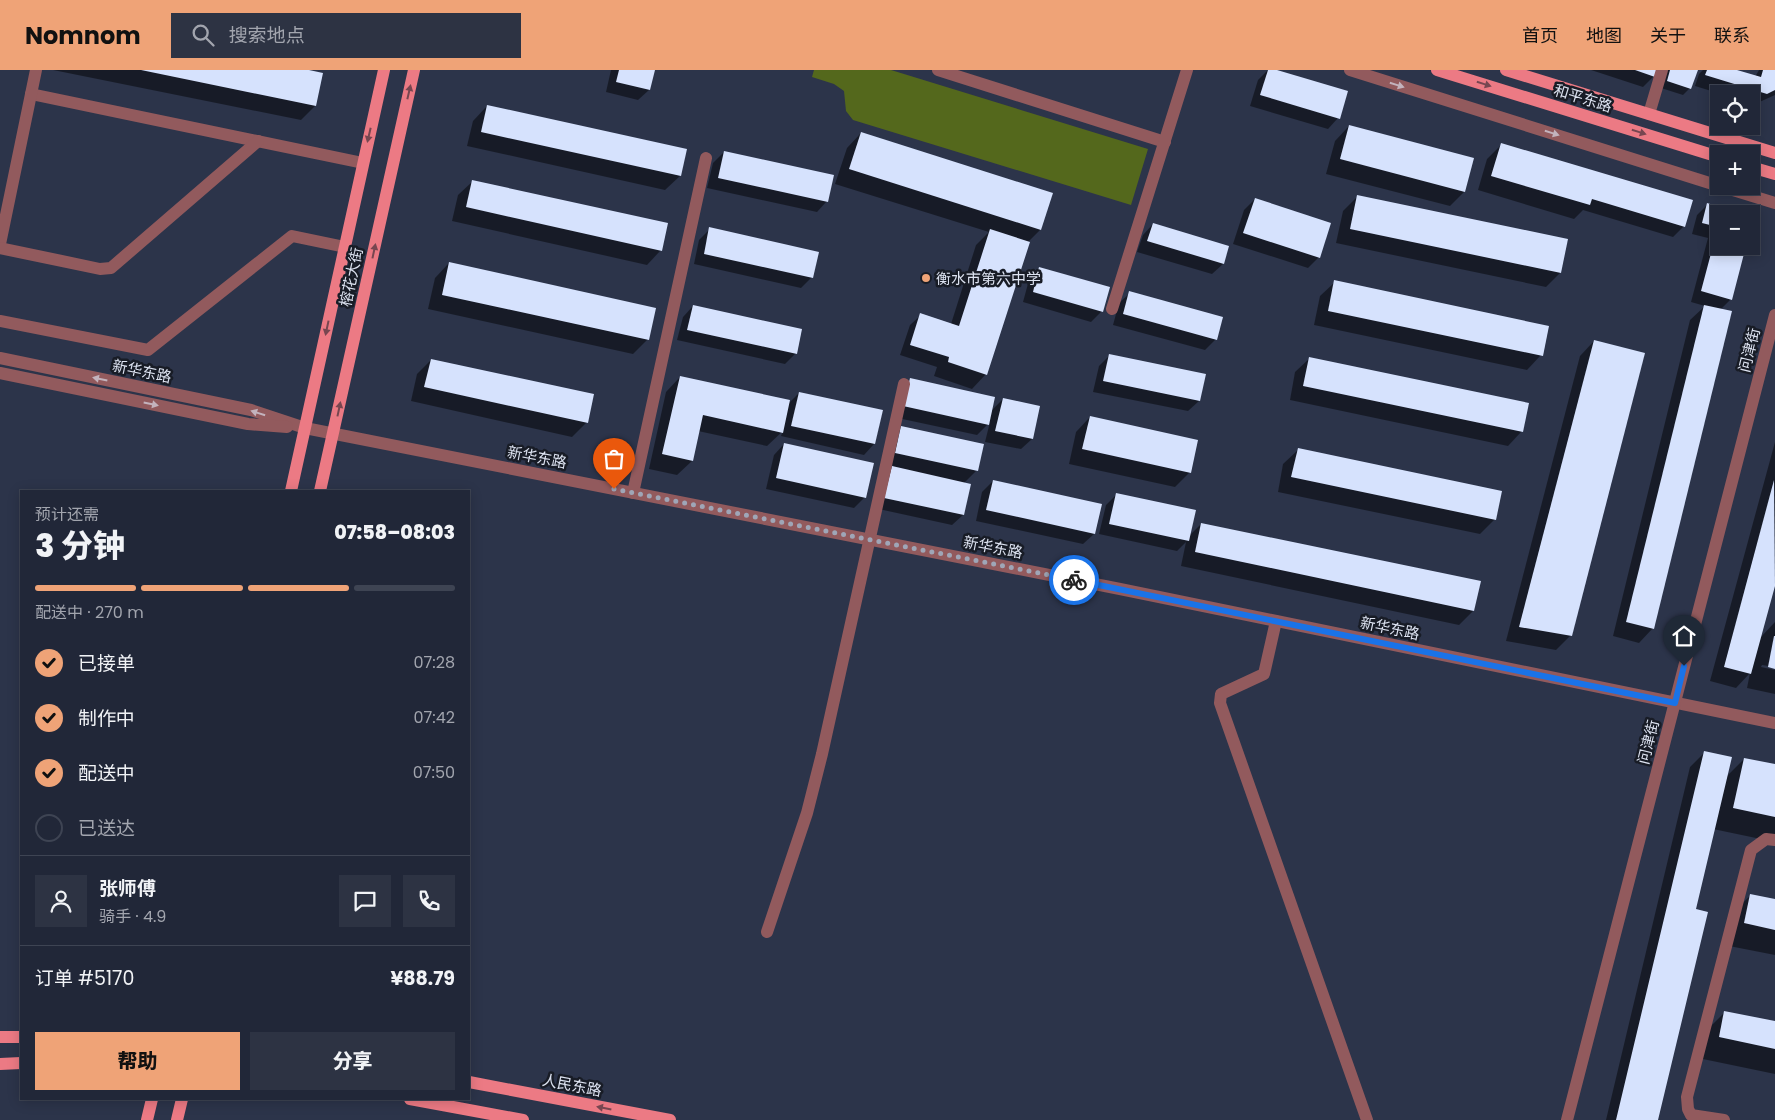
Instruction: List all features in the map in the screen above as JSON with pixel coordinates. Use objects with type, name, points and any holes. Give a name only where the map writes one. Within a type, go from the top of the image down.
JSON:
[{"type":"main road","name":"榕花大街","points":[[291,490],[384,70]]},
{"type":"main road","name":"榕花大街","points":[[320,490],[414,70]]},
{"type":"main road","name":"和平东路","points":[[1437,70],[1710,154]]},
{"type":"main road","name":"和平东路","points":[[1506,70],[1775,153]]},
{"type":"main road","points":[[1760,170],[1775,174]]},
{"type":"main road","points":[[0,1037],[20,1037]]},
{"type":"main road","points":[[0,1064],[20,1063]]},
{"type":"main road","name":"人民东路","points":[[470,1082],[670,1120]]},
{"type":"main road","points":[[147,1120],[152,1100]]},
{"type":"main road","points":[[177,1120],[182,1100]]},
{"type":"main road","points":[[415,1100],[523,1120]]},
{"type":"street","points":[[0,244],[36,70]]},
{"type":"street","points":[[938,70],[1165,142]]},
{"type":"street","points":[[1112,309],[1187,70]]},
{"type":"street","points":[[1350,70],[1710,183]]},
{"type":"street","points":[[1649,114],[1662,70]]},
{"type":"street","points":[[31,94],[363,163]]},
{"type":"street","points":[[0,248],[100,269],[111,268],[258,141]]},
{"type":"street","points":[[633,493],[706,158]]},
{"type":"street","points":[[1747,195],[1775,204]]},
{"type":"street","points":[[0,321],[148,350],[292,236],[344,247]]},
{"type":"street","name":"问津街","points":[[1567,1120],[1775,315]]},
{"type":"street","name":"新华东路","points":[[0,358],[251,410],[305,428],[333,434],[869,539],[1775,723]]},
{"type":"street","name":"新华东路","points":[[0,373],[248,424],[305,428]]},
{"type":"street","points":[[767,932],[807,813],[904,384]]},
{"type":"street","points":[[1276,621],[1264,674],[1221,694],[1220,703],[1367,1120]]},
{"type":"street","points":[[1724,1120],[1692,1115],[1688,1109],[1686,1097],[1751,850],[1766,839],[1775,840]]},
{"type":"green space","points":[[814,70],[891,70],[1148,149],[1131,205],[853,120],[846,111],[844,91],[834,84],[812,77]]},
{"type":"building","points":[[141,70],[309,70],[323,73],[316,106]]},
{"type":"building","points":[[619,70],[655,70],[650,90],[616,82]]},
{"type":"building","points":[[1268,70],[1277,70],[1348,91],[1340,119],[1260,95]]},
{"type":"building","points":[[1635,70],[1657,70],[1655,77]]},
{"type":"building","points":[[1670,70],[1698,70],[1691,89],[1667,81]]},
{"type":"building","points":[[1707,70],[1737,70],[1761,77],[1763,70],[1775,70],[1775,90],[1767,94],[1760,92],[1760,85],[1738,85],[1705,75]]},
{"type":"building","points":[[487,105],[687,149],[681,176],[481,132]]},
{"type":"building","points":[[1349,125],[1474,158],[1465,192],[1340,159]]},
{"type":"building","points":[[861,132],[1053,193],[1041,230],[849,169]]},
{"type":"building","points":[[1501,143],[1693,200],[1685,227],[1592,199],[1590,205],[1491,176]]},
{"type":"building","points":[[724,151],[834,175],[828,202],[718,178]]},
{"type":"building","points":[[472,180],[668,223],[662,251],[466,207]]},
{"type":"building","points":[[1357,195],[1568,239],[1561,273],[1350,229]]},
{"type":"building","points":[[1255,198],[1331,223],[1320,258],[1243,233]]},
{"type":"building","points":[[1707,203],[1713,205],[1710,205],[1710,225],[1702,223]]},
{"type":"building","points":[[1153,223],[1229,246],[1224,264],[1147,241]]},
{"type":"building","points":[[709,227],[819,252],[813,278],[704,254]]},
{"type":"building","points":[[990,229],[1030,242],[987,375],[948,362],[949,357],[910,345],[920,313],[959,326]]},
{"type":"building","points":[[1711,255],[1744,255],[1732,300],[1701,291]]},
{"type":"building","points":[[449,262],[656,308],[649,340],[442,295]]},
{"type":"building","points":[[1039,267],[1110,287],[1103,312],[1033,292]]},
{"type":"building","points":[[1334,280],[1549,326],[1543,356],[1328,311]]},
{"type":"building","points":[[1129,291],[1223,317],[1217,340],[1123,314]]},
{"type":"building","points":[[693,305],[802,329],[797,354],[687,330]]},
{"type":"building","points":[[1704,305],[1732,311],[1654,629],[1626,622]]},
{"type":"building","points":[[1594,340],[1645,353],[1572,636],[1519,627]]},
{"type":"building","points":[[1109,354],[1206,374],[1200,401],[1103,381]]},
{"type":"building","points":[[1309,357],[1529,403],[1523,432],[1303,386]]},
{"type":"building","points":[[431,359],[594,394],[588,423],[424,387]]},
{"type":"building","points":[[680,376],[790,400],[783,433],[703,415],[693,461],[662,454]]},
{"type":"building","points":[[910,378],[995,397],[989,425],[903,406]]},
{"type":"building","points":[[799,392],[883,410],[875,444],[791,426]]},
{"type":"building","points":[[1003,398],[1040,406],[1033,439],[995,431]]},
{"type":"building","points":[[1090,416],[1198,440],[1191,473],[1082,449]]},
{"type":"building","points":[[901,426],[984,444],[978,471],[895,453]]},
{"type":"building","points":[[784,443],[874,463],[866,498],[776,478]]},
{"type":"building","points":[[1298,448],[1502,491],[1496,520],[1291,477]]},
{"type":"building","points":[[892,466],[971,484],[964,515],[884,498]]},
{"type":"building","points":[[993,480],[1102,504],[1095,534],[986,510]]},
{"type":"building","points":[[1774,480],[1775,586],[1751,674],[1724,667]]},
{"type":"building","points":[[1116,493],[1196,510],[1189,541],[1109,524]]},
{"type":"building","points":[[1201,523],[1481,581],[1474,611],[1195,552]]},
{"type":"building","points":[[1775,636],[1775,669],[1768,667]]},
{"type":"building","points":[[1704,751],[1732,757],[1696,909],[1708,912],[1658,1120],[1616,1120]]},
{"type":"building","points":[[1744,758],[1775,764],[1775,817],[1733,808]]},
{"type":"building","points":[[1750,894],[1775,899],[1775,930],[1744,923]]},
{"type":"building","points":[[1724,1011],[1775,1021],[1775,1049],[1719,1037]]},
{"type":"way so far","points":[[614,489],[1074,580]]},
{"type":"place","name":"衡水市第六中学","points":[[926,278]]},
{"type":"route","points":[[1074,580],[1675,703],[1684,666]]}]
